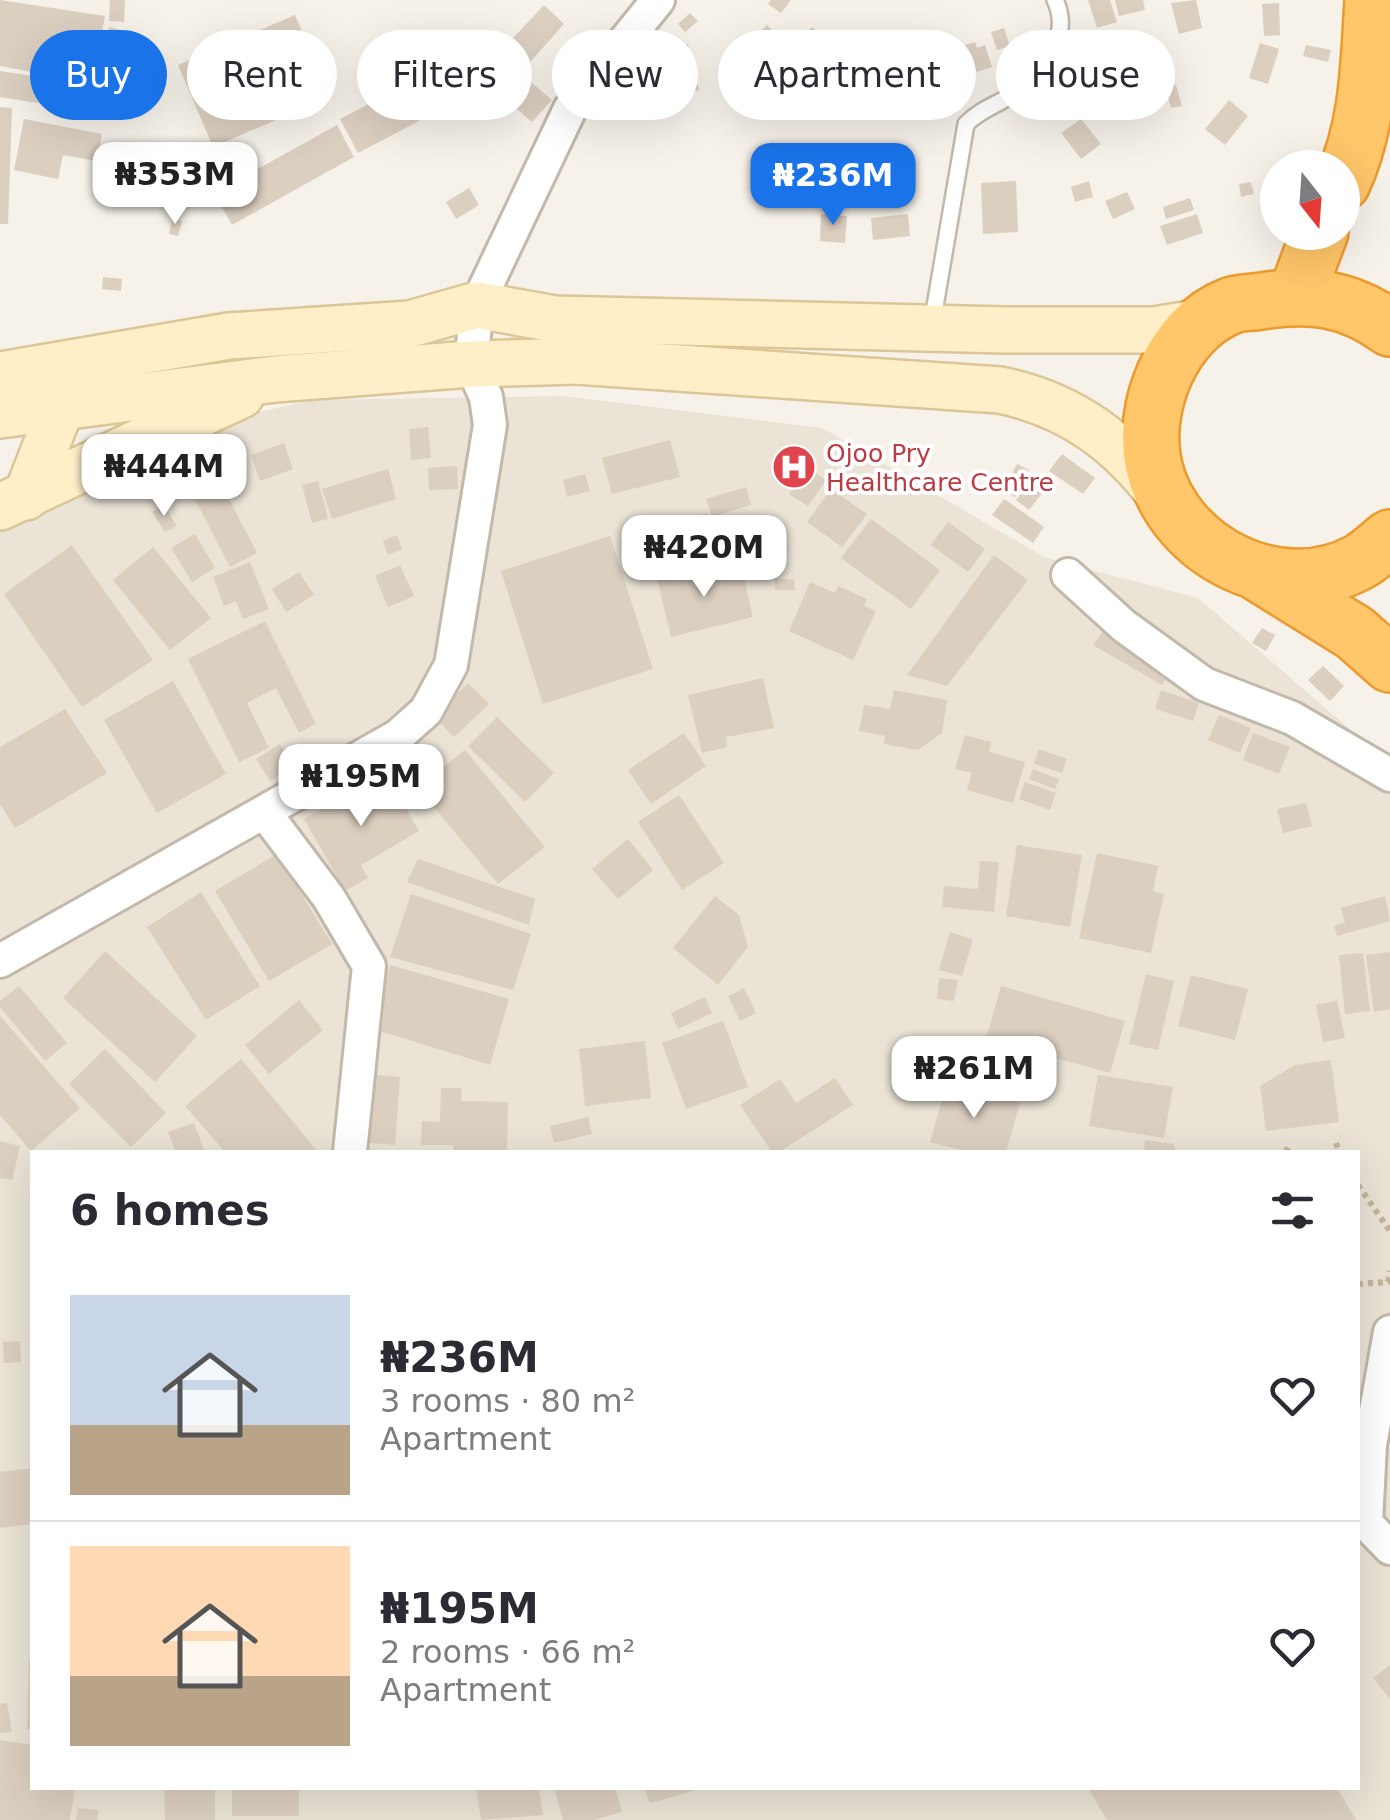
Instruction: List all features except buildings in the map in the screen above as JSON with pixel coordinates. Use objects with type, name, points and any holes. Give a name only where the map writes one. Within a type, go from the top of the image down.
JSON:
[{"type":"highway","points":[[1356,150],[1368,97],[1373,0]]},
{"type":"highway","points":[[1296,296],[1313,250]]},
{"type":"highway","points":[[1390,327],[1346,301],[1296,296],[1230,306],[1190,335],[1166,368],[1151,416],[1153,466],[1172,512],[1206,548],[1260,574],[1355,633],[1390,664]]},
{"type":"highway","points":[[1260,574],[1310,576],[1358,562],[1390,538]]},
{"type":"main road","points":[[0,375],[116,352],[229,336],[410,324],[478,305],[555,319],[932,328],[1154,330],[1210,322]]},
{"type":"main road","points":[[13,502],[62,406],[92,368],[116,352]]},
{"type":"main road","points":[[0,415],[275,380],[471,364],[576,361],[1000,390],[1072,412],[1110,439],[1144,472],[1172,512]]},
{"type":"main road","points":[[13,502],[275,380]]},
{"type":"street","points":[[0,961],[398,736],[426,710],[451,664],[490,425],[486,397],[471,364],[478,305],[570,109],[658,0]]},
{"type":"street","points":[[1068,575],[1124,626],[1204,684],[1292,718],[1390,775]]},
{"type":"street","points":[[265,813],[329,898],[368,966],[350,1150]]},
{"type":"street","points":[[1390,1332],[1370,1445],[1366,1522],[1390,1548]]},
{"type":"lane","points":[[932,328],[966,124],[977,112],[1027,84],[1054,48],[1062,36],[1062,13],[1055,0]]},
{"type":"path","points":[[1336,1143],[1339,1150]]},
{"type":"path","points":[[1360,1188],[1390,1231]]},
{"type":"path","points":[[1360,1284],[1388,1282],[1390,1271]]},
{"type":"shaded area","points":[[563,396],[822,428],[1046,558],[1198,598],[1390,764],[1390,1820],[0,1820],[0,482],[68,453],[314,400]]},
{"type":"place","name":"Ojoo Pry Healthcare Centre","points":[[794,467]]}]
